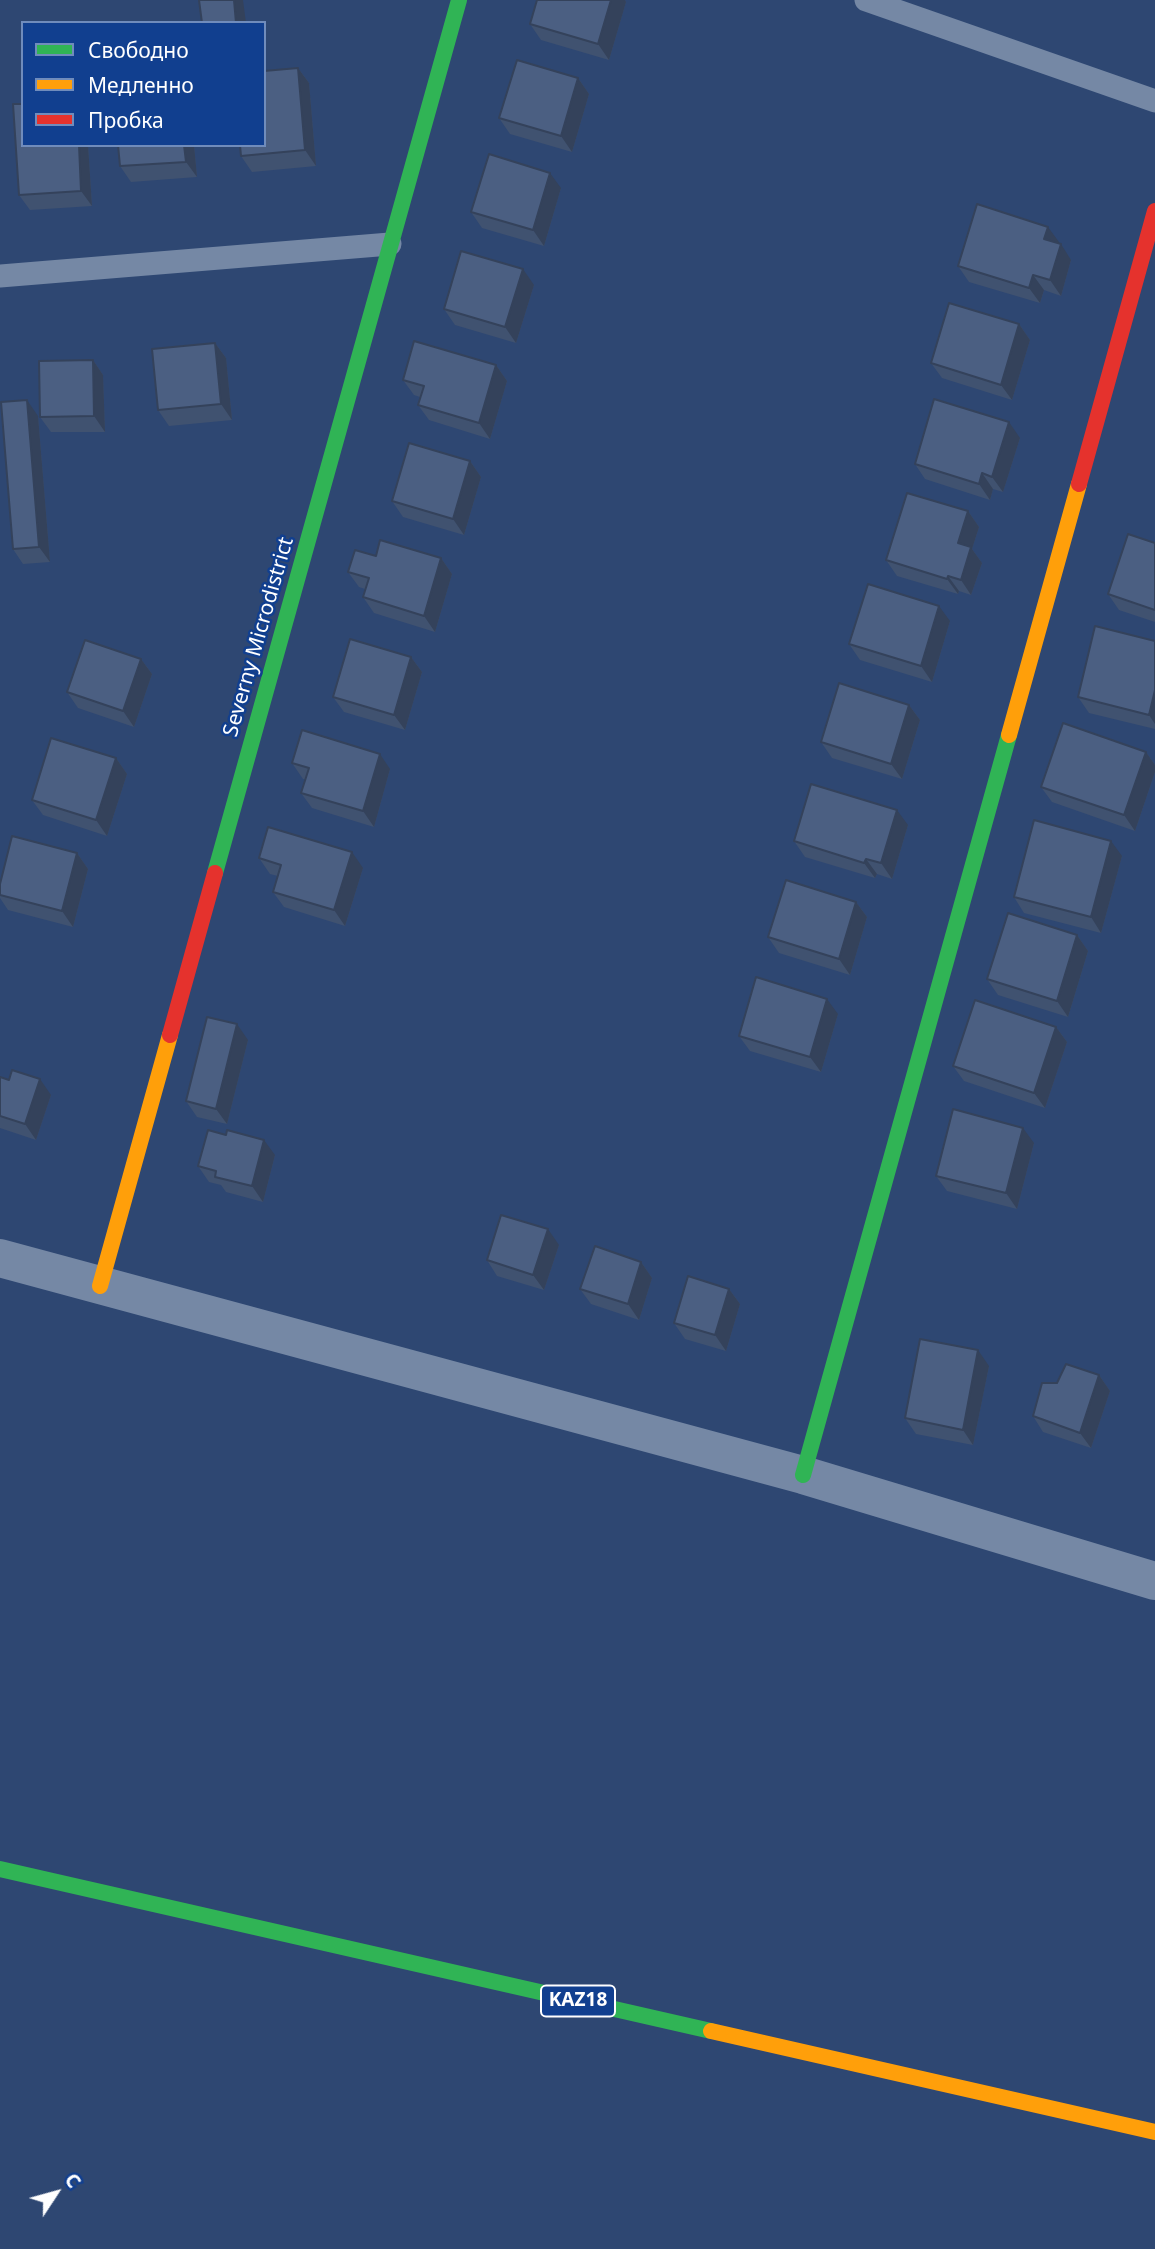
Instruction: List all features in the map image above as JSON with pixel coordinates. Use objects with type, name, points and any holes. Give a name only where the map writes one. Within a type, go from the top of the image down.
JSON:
[{"type":"street","name":"Severny Microdistrict","points":[[100,1286],[459,0]]},
{"type":"street","points":[[803,1475],[1155,211]]},
{"type":"street","points":[[0,1258],[803,1475],[1155,1581]]},
{"type":"street","name":"KAZ18","points":[[0,1869],[1155,2132]]},
{"type":"lane","points":[[866,0],[1155,101]]},
{"type":"lane","points":[[0,276],[390,244]]},
{"type":"building","points":[[199,0],[234,0],[236,21],[202,21]]},
{"type":"building","points":[[537,0],[611,0],[598,44],[530,24]]},
{"type":"building","points":[[517,60],[578,78],[561,136],[499,118]]},
{"type":"building","points":[[298,68],[305,150],[241,156],[240,147],[266,147],[266,71]]},
{"type":"building","points":[[13,104],[21,104],[21,147],[79,147],[81,191],[19,195]]},
{"type":"building","points":[[118,147],[184,147],[186,162],[120,166]]},
{"type":"building","points":[[489,154],[550,173],[533,230],[471,212]]},
{"type":"building","points":[[977,204],[1048,227],[1044,239],[1061,244],[1050,280],[1033,275],[1029,288],[958,266]]},
{"type":"building","points":[[461,251],[523,269],[505,327],[444,309]]},
{"type":"building","points":[[949,303],[1019,324],[1001,385],[931,363]]},
{"type":"building","points":[[414,341],[496,365],[479,423],[418,405],[424,386],[403,380]]},
{"type":"building","points":[[215,343],[221,404],[158,410],[152,349]]},
{"type":"building","points":[[93,360],[94,416],[40,417],[39,361]]},
{"type":"building","points":[[934,399],[1009,422],[992,477],[982,473],[979,484],[915,464]]},
{"type":"building","points":[[27,400],[39,547],[13,549],[1,402]]},
{"type":"building","points":[[409,443],[470,461],[453,519],[392,501]]},
{"type":"building","points":[[907,493],[968,511],[958,543],[971,547],[961,580],[948,576],[947,579],[886,560]]},
{"type":"building","points":[[1128,534],[1155,543],[1155,610],[1108,594]]},
{"type":"building","points":[[380,540],[441,558],[424,616],[363,597],[369,578],[348,572],[355,550],[376,556]]},
{"type":"building","points":[[868,584],[939,606],[921,666],[849,644]]},
{"type":"building","points":[[1095,626],[1155,641],[1155,690],[1149,715],[1078,697]]},
{"type":"building","points":[[350,639],[411,657],[394,715],[333,697]]},
{"type":"building","points":[[85,640],[141,659],[123,711],[67,692]]},
{"type":"building","points":[[839,683],[909,705],[891,764],[821,742]]},
{"type":"building","points":[[1063,723],[1146,752],[1124,815],[1041,787]]},
{"type":"building","points":[[302,730],[380,754],[363,811],[301,793],[309,768],[292,763]]},
{"type":"building","points":[[51,738],[116,758],[96,820],[32,800]]},
{"type":"building","points":[[811,784],[897,810],[881,863],[866,859],[864,863],[794,841]]},
{"type":"building","points":[[1034,820],[1111,841],[1091,917],[1014,897]]},
{"type":"building","points":[[268,827],[352,852],[334,910],[273,892],[281,865],[259,858]]},
{"type":"building","points":[[12,836],[77,853],[62,911],[0,895],[0,884]]},
{"type":"building","points":[[786,880],[856,902],[839,959],[768,937]]},
{"type":"building","points":[[1008,913],[1077,935],[1057,1001],[987,979]]},
{"type":"building","points":[[756,977],[827,999],[810,1057],[739,1036]]},
{"type":"building","points":[[975,1000],[1056,1027],[1034,1093],[953,1066]]},
{"type":"building","points":[[207,1017],[237,1024],[216,1109],[186,1101]]},
{"type":"building","points":[[12,1070],[40,1079],[25,1124],[0,1116],[0,1077],[9,1080]]},
{"type":"building","points":[[953,1109],[1023,1128],[1006,1193],[936,1176]]},
{"type":"building","points":[[208,1130],[226,1135],[227,1130],[264,1140],[252,1186],[215,1177],[216,1171],[198,1166]]},
{"type":"building","points":[[501,1215],[548,1229],[533,1275],[487,1260]]},
{"type":"building","points":[[595,1246],[641,1262],[628,1304],[580,1289]]},
{"type":"building","points":[[688,1276],[729,1289],[715,1335],[674,1323]]},
{"type":"building","points":[[920,1339],[978,1350],[963,1430],[905,1418]]},
{"type":"building","points":[[1066,1364],[1099,1375],[1080,1433],[1033,1416],[1042,1383],[1057,1383]]},
{"type":"traffic: fast","points":[[215,873],[459,0]]},
{"type":"traffic: fast","points":[[803,1475],[1009,735]]},
{"type":"traffic: fast","points":[[0,1869],[711,2031]]},
{"type":"traffic: slow","points":[[1009,735],[1079,484]]},
{"type":"traffic: slow","points":[[100,1286],[170,1035]]},
{"type":"traffic: slow","points":[[711,2031],[1155,2132]]},
{"type":"traffic: jam","points":[[1079,484],[1155,211]]},
{"type":"traffic: jam","points":[[170,1035],[215,873]]}]
